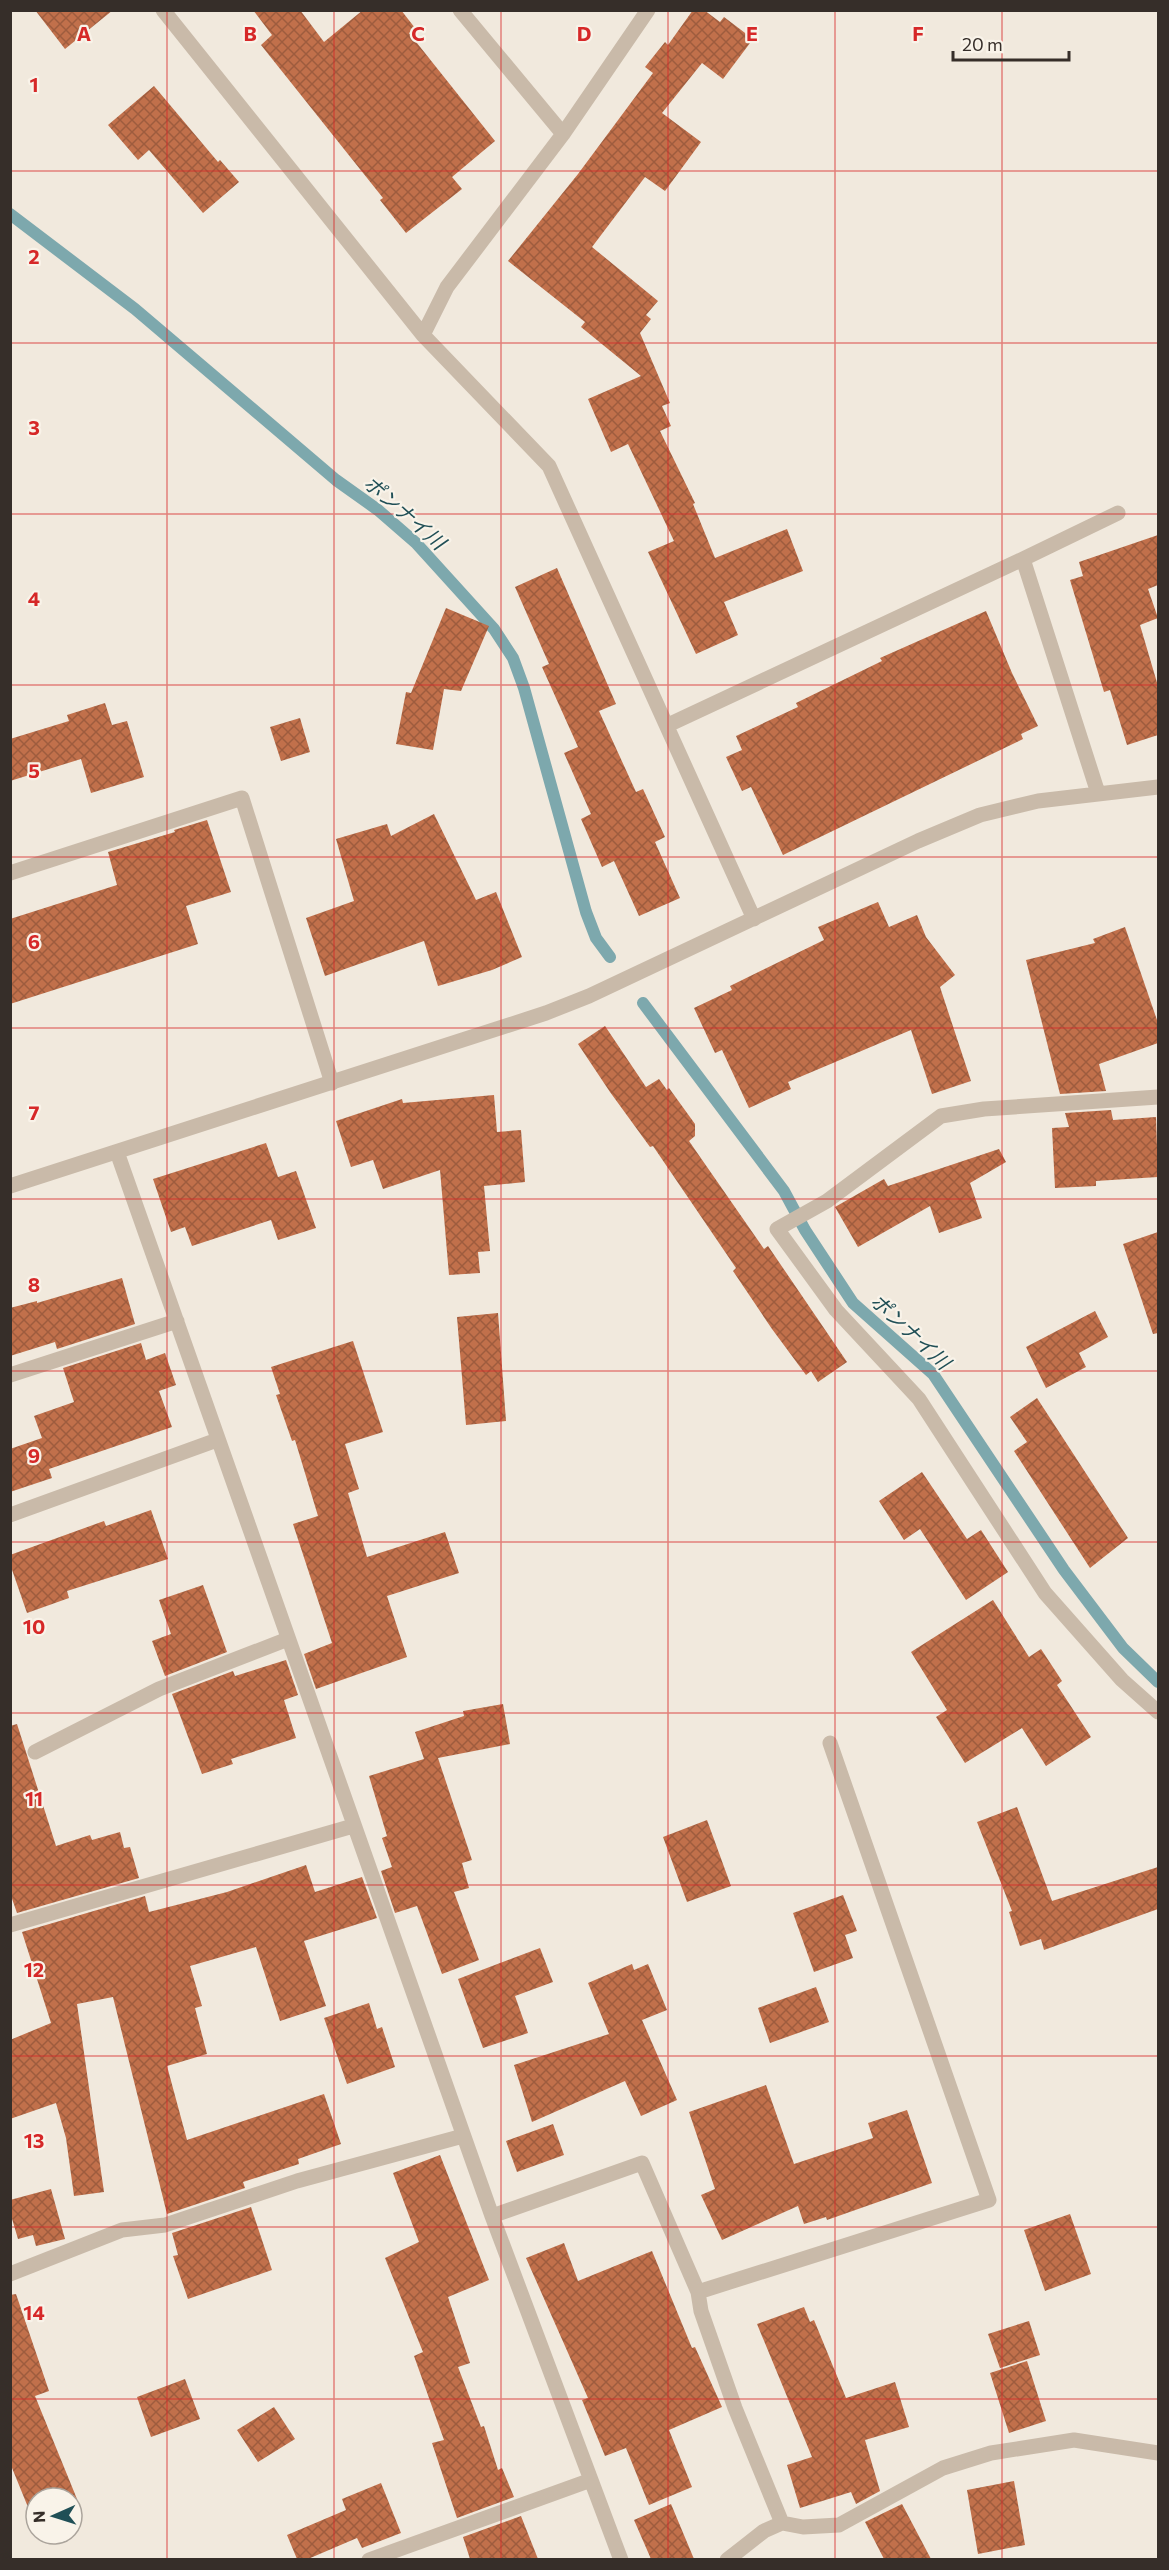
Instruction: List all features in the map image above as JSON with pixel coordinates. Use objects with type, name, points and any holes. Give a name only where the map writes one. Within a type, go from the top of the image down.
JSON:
[{"type":"street","points":[[163,10],[423,335],[549,466],[754,919]]},
{"type":"street","points":[[460,10],[563,134]]},
{"type":"street","points":[[423,335],[447,287],[563,134],[648,10]]},
{"type":"street","points":[[668,725],[1118,513]]},
{"type":"street","points":[[1023,559],[1098,793]]},
{"type":"street","points":[[10,1186],[557,1009],[918,841],[980,815],[1009,807],[1098,793],[1158,787]]},
{"type":"street","points":[[10,873],[242,798],[332,1083]]},
{"type":"street","points":[[1158,1098],[984,1109],[941,1116],[828,1201],[777,1229],[836,1310],[919,1399],[1046,1593],[1122,1680],[1158,1712]]},
{"type":"street","points":[[117,1152],[463,2136],[621,2559]]},
{"type":"street","points":[[10,1375],[177,1321]]},
{"type":"street","points":[[10,1515],[217,1440]]},
{"type":"street","points":[[35,1752],[159,1689],[288,1639]]},
{"type":"street","points":[[698,2292],[989,2200],[830,1743]]},
{"type":"street","points":[[10,1925],[353,1826]]},
{"type":"street","points":[[10,2274],[123,2230],[165,2225],[297,2181],[463,2136]]},
{"type":"street","points":[[492,2216],[642,2163],[698,2292],[701,2311],[735,2408],[782,2523]]},
{"type":"street","points":[[727,2559],[764,2531],[782,2523],[803,2527],[839,2525],[943,2468],[964,2460],[1002,2451],[1074,2440],[1158,2453]]},
{"type":"street","points":[[369,2559],[591,2480]]},
{"type":"building","points":[[35,10],[113,10],[65,49]]},
{"type":"building","points":[[253,10],[300,10],[324,42],[363,10],[401,10],[415,28],[409,33],[495,141],[452,177],[462,189],[406,233],[380,200],[383,198],[261,45],[272,35]]},
{"type":"building","points":[[693,10],[704,10],[720,22],[724,17],[753,39],[723,79],[702,63],[662,113],[701,142],[665,191],[645,177],[592,247],[658,301],[646,315],[651,319],[640,333],[670,403],[662,406],[671,426],[660,431],[695,503],[693,504],[715,558],[787,529],[803,571],[724,602],[738,635],[696,654],[648,552],[674,541],[628,444],[611,452],[588,399],[641,376],[581,327],[585,322],[508,261],[578,174],[653,73],[645,67],[665,42],[668,45]]},
{"type":"building","points":[[154,86],[218,162],[220,160],[239,182],[203,213],[149,150],[138,160],[108,125]]},
{"type":"building","points":[[1158,535],[1158,585],[1148,589],[1158,618],[1140,625],[1158,686],[1158,735],[1127,745],[1110,690],[1104,692],[1070,580],[1083,576],[1079,562]]},
{"type":"building","points":[[557,568],[616,704],[599,711],[636,792],[643,789],[665,837],[655,842],[680,898],[639,916],[614,861],[602,867],[581,819],[591,814],[564,753],[578,747],[542,667],[549,664],[515,587]]},
{"type":"building","points":[[446,608],[489,626],[461,691],[444,689],[433,750],[396,744],[406,692],[411,693]]},
{"type":"building","points":[[986,611],[1012,673],[1038,726],[1021,734],[1023,739],[783,855],[751,787],[742,791],[726,757],[742,750],[736,736],[798,707],[796,703],[882,661],[880,658]]},
{"type":"building","points":[[105,703],[112,725],[127,721],[144,777],[91,793],[81,759],[10,781],[10,739],[69,721],[67,715]]},
{"type":"building","points":[[300,718],[310,752],[281,761],[270,727]]},
{"type":"building","points":[[434,814],[476,900],[496,892],[522,957],[492,970],[438,986],[424,941],[325,976],[306,918],[354,901],[336,839],[387,824],[391,836]]},
{"type":"building","points":[[207,820],[231,892],[186,906],[198,944],[10,1004],[10,919],[117,885],[108,852]]},
{"type":"building","points":[[878,902],[889,927],[917,915],[926,937],[955,975],[940,987],[971,1081],[932,1094],[911,1030],[788,1082],[791,1089],[749,1108],[722,1050],[715,1053],[694,1008],[732,990],[730,986],[824,940],[818,927]]},
{"type":"building","points":[[1125,927],[1158,1023],[1158,1043],[1099,1064],[1106,1091],[1060,1094],[1026,960],[1095,943],[1093,939]]},
{"type":"building","points":[[605,1026],[646,1087],[659,1079],[667,1090],[669,1088],[695,1124],[695,1136],[689,1141],[764,1249],[768,1246],[847,1362],[818,1382],[811,1371],[806,1375],[772,1329],[733,1271],[736,1268],[653,1146],[650,1147],[578,1044]]},
{"type":"building","points":[[494,1095],[497,1132],[521,1130],[525,1182],[484,1186],[490,1251],[478,1252],[480,1273],[449,1275],[440,1170],[383,1189],[373,1160],[351,1167],[336,1121],[402,1099],[403,1103]]},
{"type":"building","points":[[1111,1110],[1113,1120],[1156,1117],[1158,1177],[1096,1181],[1096,1186],[1055,1188],[1052,1128],[1069,1127],[1065,1113]]},
{"type":"building","points":[[266,1143],[278,1177],[296,1171],[316,1228],[278,1240],[271,1220],[192,1246],[185,1227],[171,1232],[153,1179]]},
{"type":"building","points":[[999,1149],[1006,1162],[970,1183],[982,1218],[939,1233],[930,1206],[858,1247],[835,1207],[884,1179],[888,1186]]},
{"type":"building","points":[[1158,1232],[1158,1333],[1153,1334],[1123,1244]]},
{"type":"building","points":[[122,1278],[135,1324],[57,1349],[55,1342],[10,1356],[10,1308],[37,1301],[37,1303]]},
{"type":"building","points":[[1095,1311],[1108,1337],[1079,1353],[1086,1367],[1046,1388],[1026,1347]]},
{"type":"building","points":[[498,1313],[506,1421],[466,1425],[457,1317]]},
{"type":"building","points":[[353,1341],[383,1432],[345,1444],[359,1489],[348,1493],[367,1557],[445,1532],[459,1573],[387,1596],[407,1657],[316,1689],[304,1654],[332,1643],[293,1524],[318,1516],[295,1440],[292,1441],[276,1395],[280,1394],[271,1367]]},
{"type":"building","points":[[141,1343],[146,1360],[165,1353],[176,1385],[159,1391],[172,1427],[49,1469],[52,1478],[10,1492],[10,1449],[42,1438],[34,1416],[74,1402],[63,1368]]},
{"type":"building","points":[[1037,1398],[1128,1538],[1090,1568],[1014,1451],[1027,1442],[1010,1417]]},
{"type":"building","points":[[922,1472],[967,1539],[981,1530],[1008,1572],[966,1600],[920,1529],[904,1540],[879,1501]]},
{"type":"building","points":[[151,1510],[168,1559],[67,1591],[69,1598],[27,1613],[10,1564],[10,1555],[104,1521],[106,1526]]},
{"type":"building","points":[[203,1585],[227,1652],[165,1676],[152,1641],[171,1634],[159,1600]]},
{"type":"building","points":[[993,1600],[1029,1657],[1041,1649],[1062,1681],[1057,1685],[1091,1737],[1046,1766],[1022,1728],[965,1763],[936,1717],[947,1710],[911,1652]]},
{"type":"building","points":[[286,1660],[298,1695],[284,1700],[296,1738],[231,1759],[233,1764],[202,1774],[172,1694],[233,1671],[235,1676]]},
{"type":"building","points":[[503,1704],[510,1744],[438,1758],[472,1860],[462,1863],[469,1888],[454,1892],[479,1960],[442,1974],[417,1906],[395,1913],[381,1871],[392,1867],[382,1838],[387,1836],[369,1776],[424,1759],[415,1732],[464,1716],[463,1711]]},
{"type":"building","points":[[17,1724],[56,1846],[90,1835],[92,1840],[120,1832],[124,1848],[130,1847],[139,1878],[17,1913],[10,1893],[10,1726]]},
{"type":"building","points":[[1017,1807],[1052,1901],[1158,1867],[1158,1909],[1044,1950],[1041,1939],[1020,1946],[1009,1912],[1012,1911],[977,1822]]},
{"type":"building","points":[[707,1820],[731,1886],[687,1902],[663,1837]]},
{"type":"building","points":[[306,1865],[315,1892],[362,1877],[377,1918],[304,1941],[326,2006],[280,2021],[256,1947],[190,1966],[202,2006],[195,2008],[207,2054],[167,2066],[187,2140],[324,2094],[341,2144],[298,2159],[299,2164],[243,2182],[245,2188],[167,2214],[113,1997],[77,2004],[104,2192],[74,2196],[66,2138],[56,2103],[10,2119],[10,2040],[51,2023],[22,1932],[145,1896],[149,1912],[227,1892]]},
{"type":"building","points":[[843,1895],[857,1931],[845,1935],[853,1958],[814,1972],[793,1913]]},
{"type":"building","points":[[540,1948],[553,1982],[515,1996],[528,2033],[483,2048],[458,1979]]},
{"type":"building","points":[[632,1964],[634,1970],[648,1964],[667,2010],[642,2020],[677,2100],[641,2116],[625,2081],[532,2122],[514,2065],[609,2034],[588,1983]]},
{"type":"building","points":[[816,1987],[829,2022],[770,2043],[758,2008]]},
{"type":"building","points":[[369,2003],[377,2029],[382,2027],[395,2067],[347,2084],[324,2018]]},
{"type":"building","points":[[766,2085],[794,2164],[873,2138],[868,2123],[907,2110],[932,2183],[827,2220],[826,2217],[804,2224],[798,2206],[722,2240],[701,2195],[715,2189],[689,2112]]},
{"type":"building","points":[[553,2124],[564,2155],[517,2172],[506,2141]]},
{"type":"building","points":[[440,2155],[489,2280],[448,2297],[470,2363],[458,2367],[481,2427],[484,2426],[498,2470],[502,2468],[514,2497],[457,2518],[432,2443],[444,2440],[414,2356],[423,2352],[385,2258],[419,2242],[393,2173]]},
{"type":"building","points":[[51,2189],[65,2239],[36,2246],[33,2235],[18,2239],[10,2212],[10,2200]]},
{"type":"building","points":[[251,2207],[272,2270],[188,2299],[173,2256],[178,2255],[172,2233]]},
{"type":"building","points":[[1070,2214],[1091,2274],[1045,2291],[1024,2230]]},
{"type":"building","points":[[564,2243],[578,2281],[652,2251],[692,2348],[695,2347],[722,2407],[669,2430],[692,2487],[649,2505],[626,2448],[605,2456],[582,2400],[588,2398],[526,2258]]},
{"type":"building","points":[[16,2294],[49,2391],[35,2396],[72,2486],[24,2486],[24,2497],[10,2463],[10,2295]]},
{"type":"building","points":[[804,2307],[810,2322],[814,2320],[846,2398],[895,2382],[909,2427],[865,2440],[880,2491],[856,2504],[851,2492],[800,2508],[787,2465],[812,2457],[757,2324]]},
{"type":"building","points":[[1029,2321],[1040,2355],[1000,2368],[988,2334]]},
{"type":"building","points":[[1027,2361],[1046,2421],[1009,2433],[990,2373]]},
{"type":"building","points":[[185,2379],[200,2419],[151,2437],[137,2397]]},
{"type":"building","points":[[274,2407],[295,2439],[258,2462],[237,2430]]},
{"type":"building","points":[[1014,2481],[1025,2545],[978,2554],[967,2490]]},
{"type":"building","points":[[381,2483],[401,2533],[362,2548],[357,2538],[308,2559],[297,2559],[287,2535],[346,2510],[342,2499]]},
{"type":"building","points":[[671,2504],[694,2559],[651,2559],[634,2520]]},
{"type":"building","points":[[902,2504],[931,2559],[884,2559],[865,2522]]},
{"type":"building","points":[[521,2516],[538,2559],[470,2559],[463,2537]]},
{"type":"waterway","name":"ポンナイ川","points":[[10,214],[135,309],[336,480],[378,510],[416,543],[494,629],[513,658],[524,688],[586,912],[596,938],[610,957]]},
{"type":"waterway","name":"ポンナイ川","points":[[643,1003],[784,1191],[805,1230],[853,1303],[933,1374],[1064,1570],[1123,1648],[1158,1682]]}]
